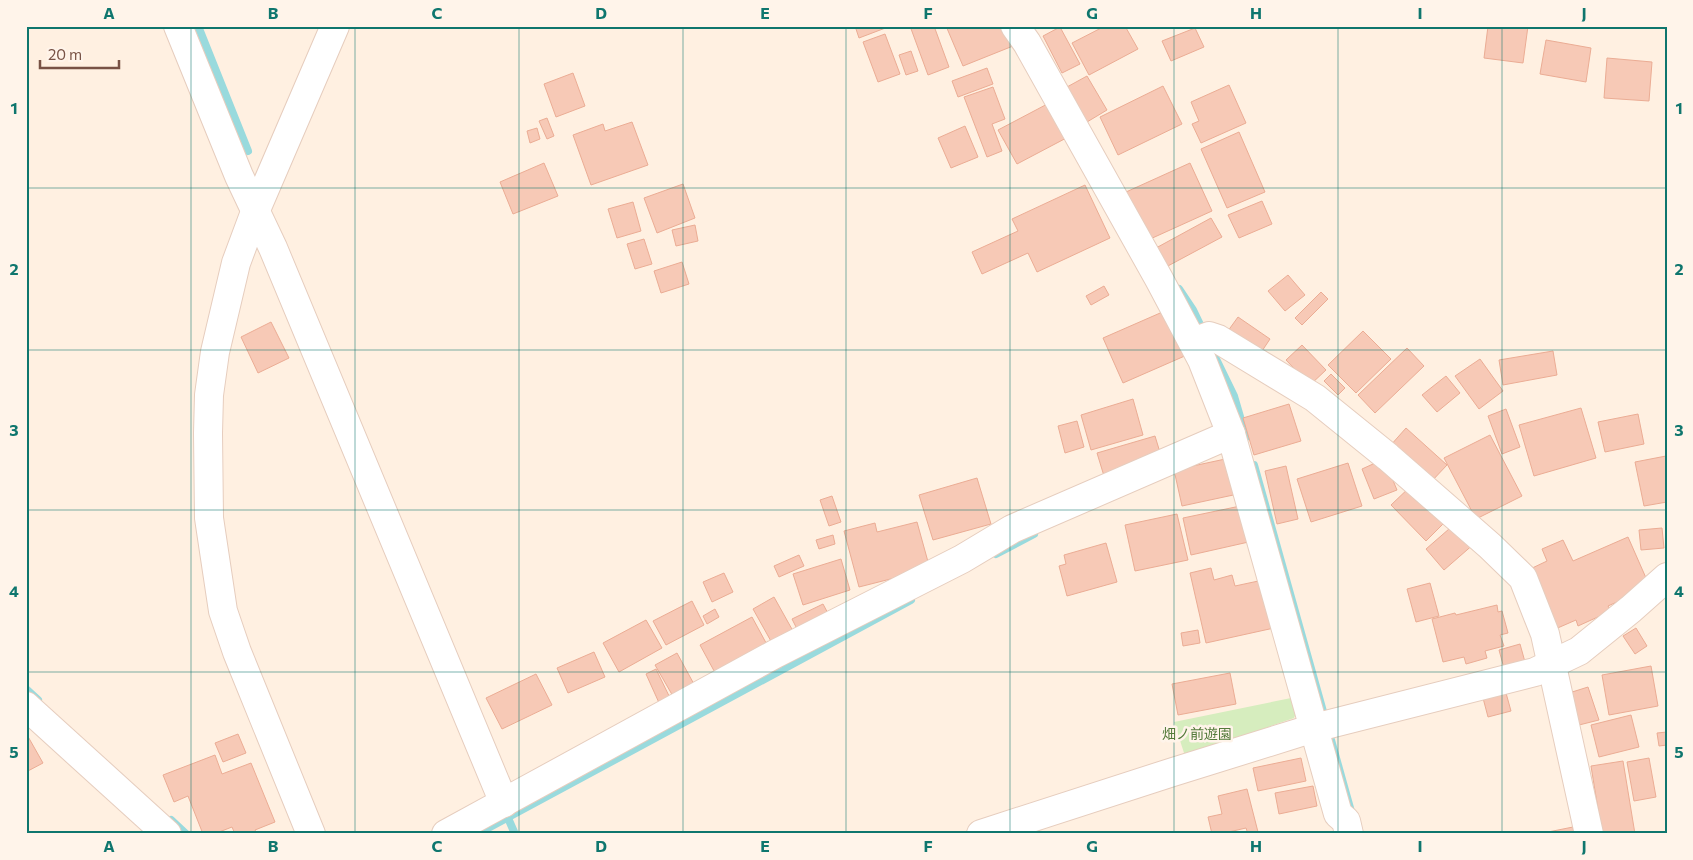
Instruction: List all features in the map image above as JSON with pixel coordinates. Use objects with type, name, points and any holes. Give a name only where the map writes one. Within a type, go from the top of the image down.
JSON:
[{"type":"street","points":[[178,26],[238,176],[273,248],[504,803]]},
{"type":"street","points":[[311,834],[237,652],[224,611],[209,518],[207,470],[209,404],[215,352],[236,263],[255,212],[334,26]]},
{"type":"street","points":[[1015,26],[1201,339],[1323,726],[1338,814],[1346,821],[1349,834]]},
{"type":"street","points":[[1201,339],[1218,339],[1315,398],[1388,457],[1497,552],[1523,578],[1545,634],[1589,834]]},
{"type":"street","points":[[446,834],[775,654],[962,558],[1012,529],[1231,434]]},
{"type":"street","points":[[981,834],[1323,726],[1535,672],[1579,651],[1667,577]]},
{"type":"street","points":[[26,706],[167,834]]},
{"type":"green space","name":"畑ノ前遊園","points":[[1296,697],[1298,708],[1294,718],[1185,756],[1174,722]]},
{"type":"building","points":[[855,26],[888,26],[888,27],[859,38]]},
{"type":"building","points":[[910,26],[934,26],[949,67],[928,75]]},
{"type":"building","points":[[946,26],[1005,26],[1013,46],[963,66]]},
{"type":"building","points":[[1105,26],[1125,26],[1138,49],[1089,75],[1072,43]]},
{"type":"building","points":[[1488,26],[1528,26],[1523,63],[1484,58]]},
{"type":"building","points":[[1632,26],[1667,26],[1667,28],[1632,28]]},
{"type":"building","points":[[1060,27],[1080,64],[1062,73],[1043,36]]},
{"type":"building","points":[[1195,28],[1204,47],[1171,61],[1162,41]]},
{"type":"building","points":[[885,34],[900,74],[878,82],[863,42]]},
{"type":"building","points":[[1546,40],[1591,48],[1586,82],[1540,74]]},
{"type":"building","points":[[911,51],[918,71],[906,75],[899,55]]},
{"type":"building","points":[[1607,58],[1652,62],[1649,101],[1604,98]]},
{"type":"building","points":[[987,68],[993,84],[958,97],[952,81]]},
{"type":"building","points":[[573,73],[585,106],[556,117],[544,84]]},
{"type":"building","points":[[1087,76],[1107,110],[1087,122],[1067,87]]},
{"type":"building","points":[[1229,85],[1246,123],[1201,143],[1192,124],[1199,121],[1191,102]]},
{"type":"building","points":[[1163,86],[1182,124],[1118,155],[1100,117]]},
{"type":"building","points":[[993,87],[1005,119],[992,124],[1002,151],[987,157],[964,97]]},
{"type":"building","points":[[1053,101],[1072,135],[1017,164],[998,130]]},
{"type":"building","points":[[547,118],[554,136],[547,139],[539,121]]},
{"type":"building","points":[[632,122],[648,165],[591,185],[573,135],[603,124],[605,131]]},
{"type":"building","points":[[965,126],[978,157],[951,168],[938,138]]},
{"type":"building","points":[[537,128],[540,139],[530,143],[527,131]]},
{"type":"building","points":[[1239,132],[1265,192],[1227,208],[1201,149]]},
{"type":"building","points":[[544,163],[558,196],[513,214],[500,182]]},
{"type":"building","points":[[1190,163],[1212,211],[1148,240],[1126,192]]},
{"type":"building","points":[[683,184],[695,218],[657,233],[644,198]]},
{"type":"building","points":[[1085,185],[1110,238],[1037,272],[1028,253],[982,274],[972,252],[1018,231],[1012,219]]},
{"type":"building","points":[[1262,201],[1272,224],[1239,238],[1228,215]]},
{"type":"building","points":[[633,202],[641,231],[617,238],[608,209]]},
{"type":"building","points":[[1211,218],[1222,237],[1166,267],[1156,248]]},
{"type":"building","points":[[695,225],[698,241],[676,246],[672,230]]},
{"type":"building","points":[[644,239],[652,264],[635,269],[627,244]]},
{"type":"building","points":[[682,262],[689,284],[661,293],[654,271]]},
{"type":"building","points":[[1288,275],[1305,295],[1285,311],[1268,291]]},
{"type":"building","points":[[1104,286],[1109,295],[1091,305],[1086,296]]},
{"type":"building","points":[[1321,292],[1328,299],[1302,325],[1295,318]]},
{"type":"building","points":[[1167,310],[1187,355],[1123,383],[1103,338]]},
{"type":"building","points":[[1238,317],[1270,339],[1258,357],[1225,335]]},
{"type":"building","points":[[271,322],[289,358],[258,373],[241,337]]},
{"type":"building","points":[[1363,331],[1391,359],[1356,393],[1328,365]]},
{"type":"building","points":[[1302,345],[1326,370],[1310,385],[1286,360]]},
{"type":"building","points":[[1407,348],[1424,366],[1375,413],[1358,395]]},
{"type":"building","points":[[1553,351],[1557,375],[1503,385],[1499,360]]},
{"type":"building","points":[[1480,359],[1503,391],[1479,409],[1455,376]]},
{"type":"building","points":[[1331,374],[1345,388],[1338,395],[1324,381]]},
{"type":"building","points":[[1446,376],[1460,393],[1437,412],[1422,395]]},
{"type":"building","points":[[1133,399],[1143,435],[1091,450],[1081,415]]},
{"type":"building","points":[[1289,404],[1301,441],[1254,455],[1243,418]]},
{"type":"building","points":[[1581,408],[1596,458],[1534,476],[1519,425]]},
{"type":"building","points":[[1506,409],[1520,447],[1502,454],[1488,416]]},
{"type":"building","points":[[1638,414],[1644,444],[1605,452],[1598,422]]},
{"type":"building","points":[[1077,421],[1084,447],[1065,453],[1058,426]]},
{"type":"building","points":[[1406,428],[1447,465],[1430,483],[1390,446]]},
{"type":"building","points":[[1490,435],[1522,496],[1476,519],[1444,458]]},
{"type":"building","points":[[1155,436],[1162,459],[1104,476],[1097,453]]},
{"type":"building","points":[[1666,456],[1667,502],[1644,506],[1635,462]]},
{"type":"building","points":[[1230,458],[1238,494],[1182,506],[1174,470]]},
{"type":"building","points":[[1384,459],[1397,490],[1374,499],[1362,469]]},
{"type":"building","points":[[1348,463],[1362,506],[1311,522],[1297,479]]},
{"type":"building","points":[[1286,466],[1298,519],[1277,524],[1265,471]]},
{"type":"building","points":[[977,478],[991,524],[933,540],[919,495]]},
{"type":"building","points":[[1413,484],[1448,519],[1426,541],[1391,505]]},
{"type":"building","points":[[832,496],[841,522],[829,526],[820,500]]},
{"type":"building","points":[[1245,505],[1253,541],[1191,555],[1183,518]]},
{"type":"building","points":[[1177,514],[1188,560],[1135,571],[1125,525]]},
{"type":"building","points":[[917,522],[930,569],[859,587],[844,531],[875,523],[877,532]]},
{"type":"building","points":[[1457,522],[1475,543],[1444,570],[1426,549]]},
{"type":"building","points":[[1662,528],[1664,548],[1641,550],[1639,530]]},
{"type":"building","points":[[833,535],[835,544],[819,549],[816,540]]},
{"type":"building","points":[[1628,537],[1650,587],[1608,606],[1611,611],[1578,626],[1576,620],[1553,630],[1526,571],[1547,561],[1542,549],[1563,540],[1573,561]]},
{"type":"building","points":[[1106,543],[1117,582],[1067,596],[1059,566],[1066,564],[1064,555]]},
{"type":"building","points":[[799,555],[804,566],[779,577],[774,566]]},
{"type":"building","points":[[841,559],[850,590],[803,605],[793,574]]},
{"type":"building","points":[[1211,568],[1214,580],[1232,575],[1235,586],[1263,580],[1274,628],[1206,643],[1190,573]]},
{"type":"building","points":[[724,573],[733,592],[712,602],[703,582]]},
{"type":"building","points":[[1430,583],[1439,616],[1416,622],[1407,589]]},
{"type":"building","points":[[774,597],[793,631],[772,643],[753,609]]},
{"type":"building","points":[[692,601],[704,625],[666,645],[653,621]]},
{"type":"building","points":[[823,604],[831,619],[800,635],[792,619]]},
{"type":"building","points":[[1497,605],[1498,612],[1502,611],[1508,633],[1500,635],[1504,646],[1485,651],[1487,658],[1466,664],[1464,657],[1443,662],[1432,619]]},
{"type":"building","points":[[715,609],[719,617],[707,624],[703,616]]},
{"type":"building","points":[[752,617],[771,652],[719,680],[700,645]]},
{"type":"building","points":[[646,620],[662,648],[619,672],[603,643]]},
{"type":"building","points":[[1636,628],[1647,646],[1635,654],[1623,636]]},
{"type":"building","points":[[1198,630],[1200,643],[1183,646],[1181,633]]},
{"type":"building","points":[[1520,644],[1525,662],[1504,668],[1499,650]]},
{"type":"building","points":[[594,652],[605,677],[568,693],[557,668]]},
{"type":"building","points":[[677,653],[695,686],[674,698],[655,665]]},
{"type":"building","points":[[1651,666],[1658,706],[1609,715],[1602,675]]},
{"type":"building","points":[[656,669],[671,700],[660,705],[646,674]]},
{"type":"building","points":[[1230,673],[1236,704],[1178,715],[1172,684]]},
{"type":"building","points":[[536,674],[552,705],[502,729],[486,698]]},
{"type":"building","points":[[1588,687],[1599,720],[1579,725],[1569,693]]},
{"type":"building","points":[[1506,693],[1511,711],[1488,717],[1483,698]]},
{"type":"building","points":[[1631,715],[1639,747],[1599,757],[1591,725]]},
{"type":"building","points":[[1667,732],[1667,745],[1659,746],[1657,733]]},
{"type":"building","points":[[26,733],[43,763],[26,772]]},
{"type":"building","points":[[238,734],[246,753],[223,762],[215,743]]},
{"type":"building","points":[[215,755],[222,774],[251,763],[275,822],[255,830],[257,834],[235,834],[232,827],[214,834],[203,834],[188,796],[174,802],[163,775]]},
{"type":"building","points":[[1301,758],[1306,781],[1258,791],[1253,768]]},
{"type":"building","points":[[1649,758],[1656,797],[1634,801],[1627,762]]},
{"type":"building","points":[[1623,761],[1635,834],[1602,834],[1591,766]]},
{"type":"building","points":[[1313,786],[1317,806],[1279,814],[1275,793]]},
{"type":"building","points":[[1247,789],[1258,832],[1248,834],[1246,828],[1212,834],[1208,817],[1222,814],[1218,796]]},
{"type":"building","points":[[1573,827],[1574,834],[1549,834],[1548,832]]},
{"type":"waterway","points":[[198,26],[248,151]]},
{"type":"waterway","points":[[1179,289],[1193,310],[1204,333]]},
{"type":"waterway","points":[[1215,357],[1234,396],[1246,437]]},
{"type":"waterway","points":[[1254,465],[1352,815]]},
{"type":"waterway","points":[[996,554],[1034,534]]},
{"type":"waterway","points":[[477,834],[911,600]]},
{"type":"waterway","points":[[26,689],[38,700]]},
{"type":"waterway","points":[[508,815],[515,834]]},
{"type":"waterway","points":[[171,820],[186,834]]}]
